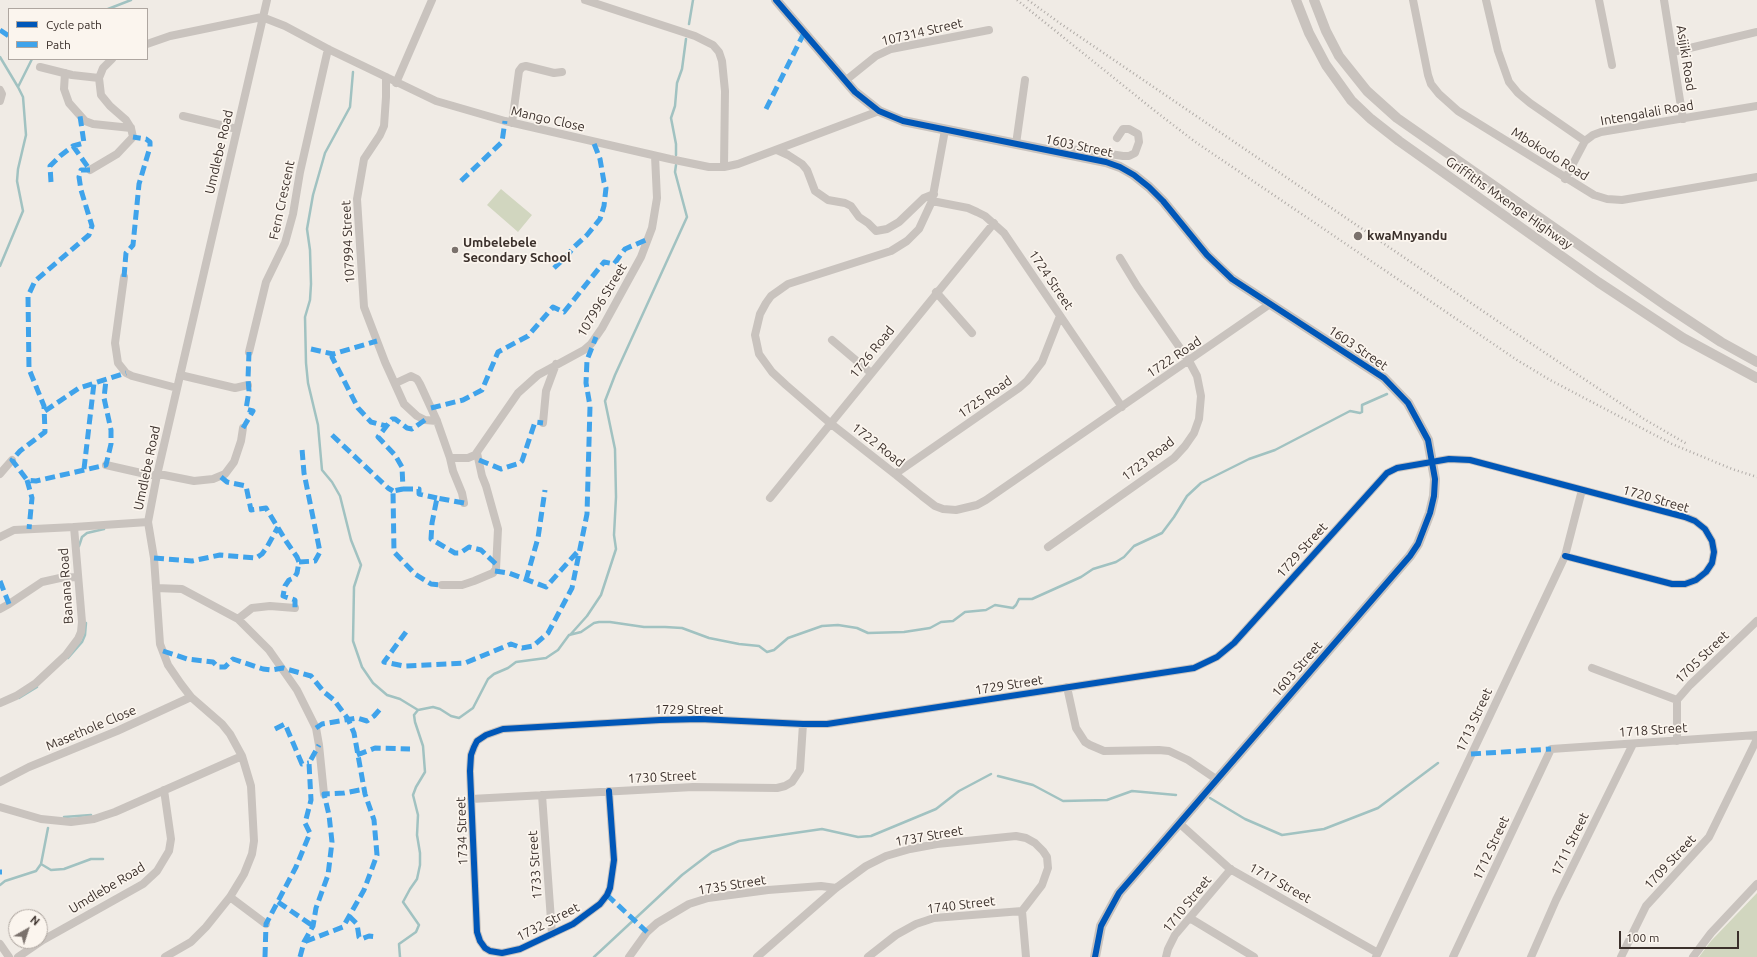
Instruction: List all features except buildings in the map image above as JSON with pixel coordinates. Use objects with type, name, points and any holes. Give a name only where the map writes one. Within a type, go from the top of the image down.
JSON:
[{"type":"street","name":"Umdlebe Road","points":[[165,957],[200,936],[230,897],[244,874],[252,854],[254,841],[252,786],[242,756],[230,734],[222,724],[191,697],[168,665],[160,644],[154,558],[148,522],[157,475],[266,0]]},
{"type":"street","points":[[396,82],[432,0]]},
{"type":"street","points":[[585,0],[596,2],[696,36],[713,45],[719,52],[722,61],[725,91],[724,167]]},
{"type":"street","name":"1603 Street","points":[[776,0],[855,92],[879,111],[903,121],[1106,162],[1120,167],[1134,175],[1163,201],[1221,270],[1244,288],[1384,378],[1396,389],[1417,417],[1428,440],[1435,479],[1430,513],[1418,544],[1410,556],[1216,779],[1116,899],[1101,926],[1095,957]]},
{"type":"street","name":"Griffiths Mxenge Highway","points":[[1296,0],[1309,33],[1326,65],[1351,100],[1371,119],[1399,141],[1598,282],[1683,338],[1757,378]]},
{"type":"street","name":"Griffiths Mxenge Highway","points":[[1314,0],[1326,31],[1339,56],[1367,91],[1397,118],[1671,309],[1721,342],[1757,362]]},
{"type":"street","name":"Mbokodo Road","points":[[1413,0],[1428,75],[1431,84],[1439,94],[1458,111],[1565,179],[1594,195],[1607,199],[1622,200],[1757,177]]},
{"type":"street","points":[[1486,0],[1498,51],[1509,82],[1518,93],[1530,103],[1585,141],[1565,179]]},
{"type":"street","points":[[1599,0],[1612,65]]},
{"type":"street","name":"Asijiki Road","points":[[1664,0],[1684,119]]},
{"type":"street","points":[[148,44],[170,36],[262,17]]},
{"type":"street","name":"Mango Close","points":[[262,17],[285,26],[328,49],[436,101],[512,123],[709,167],[724,167],[738,164],[879,111]]},
{"type":"street","name":"107314 Street","points":[[845,81],[876,56],[891,49],[988,30]]},
{"type":"street","points":[[1673,52],[1757,32]]},
{"type":"street","name":"Fern Crescent","points":[[249,352],[264,288],[285,243],[293,214],[300,172],[328,49]]},
{"type":"street","points":[[90,170],[123,149],[133,137],[131,128],[124,117],[104,101],[99,88],[99,78],[103,68],[111,60]]},
{"type":"street","points":[[512,123],[519,71],[522,67],[526,66],[554,73],[562,72]]},
{"type":"street","points":[[40,67],[65,73],[99,78]]},
{"type":"street","points":[[65,73],[64,89],[68,103],[85,121],[93,124],[131,128]]},
{"type":"street","name":"107994 Street","points":[[386,77],[384,126],[380,135],[364,159],[356,199],[364,307],[385,362],[396,383],[404,404],[417,416],[425,420],[437,421]]},
{"type":"street","points":[[1016,144],[1025,80]]},
{"type":"street","points":[[0,90],[2,94],[0,101]]},
{"type":"street","name":"Intengalali Road","points":[[1585,141],[1593,135],[1601,132],[1757,106]]},
{"type":"street","points":[[183,116],[237,128]]},
{"type":"street","points":[[1052,151],[1057,149],[1084,150],[1129,156],[1137,150],[1139,136],[1135,132],[1129,129],[1123,129],[1117,138]]},
{"type":"street","name":"1722 Road","points":[[945,130],[933,198],[919,229],[899,247],[875,257],[788,284],[772,296],[760,314],[755,335],[759,354],[765,363],[786,385],[830,423],[922,496],[943,509],[961,509],[977,505],[986,500],[1270,304]]},
{"type":"street","points":[[776,150],[788,155],[802,164],[807,170],[815,191],[828,200],[845,203],[851,206],[859,217],[876,231],[887,229],[899,222],[924,198],[933,198]]},
{"type":"street","name":"107996 Street","points":[[477,453],[482,443],[518,393],[538,375],[584,350],[591,344],[618,302],[641,257],[652,228],[657,198],[655,156]]},
{"type":"street","name":"1724 Street","points":[[933,198],[968,208],[985,216],[1004,233],[1016,248],[1122,407]]},
{"type":"street","name":"1726 Road","points":[[770,498],[936,292],[994,223]]},
{"type":"street","name":"1723 Road","points":[[1048,547],[1174,458],[1194,433],[1199,419],[1201,396],[1196,376],[1189,361],[1137,286],[1120,258]]},
{"type":"street","points":[[124,278],[114,343],[118,363],[122,369],[132,376],[177,388]]},
{"type":"street","points":[[936,292],[972,333]]},
{"type":"street","name":"1725 Road","points":[[895,474],[1027,381],[1042,362],[1060,316]]},
{"type":"street","points":[[832,340],[871,373]]},
{"type":"street","points":[[543,424],[546,391],[556,364]]},
{"type":"street","points":[[180,375],[235,388],[248,385]]},
{"type":"street","points":[[396,383],[411,376],[417,379],[437,421],[450,458],[453,472],[462,493],[464,503]]},
{"type":"street","points":[[106,464],[150,476],[157,475],[194,481],[204,481],[221,477],[229,470],[234,462],[241,441],[243,428]]},
{"type":"street","points":[[442,585],[462,585],[492,573],[496,569],[498,529],[482,476],[477,453],[468,458],[450,458]]},
{"type":"street","name":"1720 Street","points":[[1433,462],[1460,459],[1470,460],[1696,522],[1705,529],[1712,541],[1714,552],[1712,563],[1706,572],[1696,580],[1685,584],[1672,584],[1565,556]]},
{"type":"street","points":[[0,474],[12,460]]},
{"type":"street","name":"1729 Street","points":[[503,729],[700,719],[826,724],[1182,670],[1206,663],[1218,657],[1234,643],[1371,488],[1387,473],[1397,468],[1433,462]]},
{"type":"street","name":"1713 Street","points":[[1377,955],[1565,556],[1582,490]]},
{"type":"street","points":[[0,537],[14,530],[148,522]]},
{"type":"street","name":"Banana Road","points":[[0,703],[16,696],[36,683],[66,655],[78,639],[81,632],[82,622],[74,527]]},
{"type":"street","points":[[0,609],[10,604],[42,582],[60,578],[78,577]]},
{"type":"street","points":[[156,588],[182,589],[238,619],[269,650],[297,690],[316,728],[324,794]]},
{"type":"street","points":[[238,619],[252,608],[270,606],[295,608]]},
{"type":"street","name":"1705 Street","points":[[1677,741],[1677,700],[1690,685],[1757,621]]},
{"type":"street","points":[[1592,668],[1677,700]]},
{"type":"street","points":[[1067,687],[1076,728],[1084,742],[1104,751],[1169,751],[1188,760],[1216,779]]},
{"type":"street","name":"Masethole Close","points":[[0,782],[29,767],[117,731],[191,697]]},
{"type":"street","name":"1730 Street","points":[[472,800],[693,787],[777,788],[792,782],[800,770],[803,724]]},
{"type":"street","name":"1734 Street","points":[[485,948],[480,941],[477,932],[470,771],[471,755],[474,747],[481,738],[503,729]]},
{"type":"street","name":"1718 Street","points":[[1551,749],[1757,735]]},
{"type":"street","name":"1709 Street","points":[[1621,957],[1646,906],[1709,837],[1757,739]]},
{"type":"street","name":"1711 Street","points":[[1531,957],[1556,900],[1633,744]]},
{"type":"street","name":"1712 Street","points":[[1453,957],[1551,749]]},
{"type":"street","points":[[0,807],[41,820],[71,822],[101,816],[242,756]]},
{"type":"street","name":"Umdlebe Road","points":[[18,957],[43,940],[143,884],[157,871],[169,851],[171,839],[164,790]]},
{"type":"street","name":"1732 Street","points":[[485,948],[495,952],[511,952],[573,924],[591,912],[607,895],[612,879],[614,860],[609,791]]},
{"type":"street","name":"1733 Street","points":[[542,795],[552,934]]},
{"type":"street","name":"1717 Street","points":[[1179,823],[1231,869],[1377,955]]},
{"type":"street","name":"1737 Street","points":[[757,957],[836,888],[866,866],[886,856],[910,849],[939,844],[1016,836],[1026,838],[1043,850],[1047,858],[1048,868],[1042,885],[1022,911]]},
{"type":"street","name":"1710 Street","points":[[1166,957],[1175,935],[1231,869]]},
{"type":"street","points":[[1693,957],[1711,933],[1757,884]]},
{"type":"street","name":"1735 Street","points":[[629,957],[647,932],[657,923],[689,904],[708,898],[768,890],[821,886],[836,888]]},
{"type":"street","points":[[230,897],[266,924]]},
{"type":"street","points":[[1022,911],[1026,957]]},
{"type":"street","name":"1740 Street","points":[[868,957],[896,935],[916,924],[934,918],[1022,911]]},
{"type":"street","points":[[1188,919],[1193,920],[1254,957]]},
{"type":"street","points":[[0,944],[9,957]]},
{"type":"green space","points":[[501,189],[532,215],[518,232],[487,205]]},
{"type":"green space","points":[[1757,893],[1757,957],[1699,957],[1711,941]]},
{"type":"waterway","points":[[111,8],[131,0]]},
{"type":"waterway","points":[[689,24],[693,0]]},
{"type":"waterway","points":[[676,155],[676,144],[671,118],[675,106],[677,83],[682,69],[686,39]]},
{"type":"waterway","points":[[0,57],[18,87]]},
{"type":"waterway","points":[[0,266],[23,211],[17,181],[18,169],[26,135],[23,97],[18,87],[32,60]]},
{"type":"waterway","points":[[353,72],[350,107],[325,153],[313,195],[307,229],[310,250],[311,284],[310,300],[305,317],[308,383],[318,425],[322,470],[332,482],[340,496],[351,540],[361,565],[354,587],[353,641],[362,667],[373,683],[387,695],[400,699],[418,710]]},
{"type":"waterway","points":[[570,635],[587,616],[601,595],[616,549],[614,535],[616,497],[615,449],[605,401],[615,375],[687,217],[675,172],[676,165]]},
{"type":"waterway","points":[[400,957],[399,944],[416,932],[419,925],[403,902],[417,879],[420,865],[417,835],[418,815],[413,795],[425,772],[423,746],[414,715],[418,710],[433,707],[440,709],[451,716],[459,718],[473,708],[488,679],[494,674],[508,668],[516,662],[546,658],[558,650],[569,635],[581,632],[594,623],[599,622],[610,622],[644,627],[682,628],[709,638],[759,646],[767,652],[774,650],[788,638],[822,626],[838,625],[857,628],[868,633],[904,632],[930,628],[941,622],[953,621],[965,612],[986,610],[995,605],[1013,608],[1019,599],[1032,599],[1081,577],[1093,569],[1116,562],[1124,557],[1134,546],[1162,533],[1187,496],[1201,483],[1249,459],[1275,450],[1350,411],[1360,413],[1362,412],[1362,405],[1387,394]]},
{"type":"waterway","points":[[79,546],[82,537],[87,533],[104,529]]},
{"type":"waterway","points":[[68,658],[82,642],[85,635],[86,623]]},
{"type":"waterway","points":[[19,698],[37,687]]},
{"type":"waterway","points":[[1210,798],[1245,819],[1282,835],[1324,829],[1378,808],[1438,763]]},
{"type":"waterway","points":[[594,957],[682,875],[712,852],[739,841],[822,829],[858,837],[871,836],[936,809],[959,791],[991,774]]},
{"type":"waterway","points":[[998,776],[1033,785],[1063,801],[1107,800],[1132,791],[1176,795]]},
{"type":"waterway","points":[[64,817],[91,815]]},
{"type":"waterway","points":[[0,885],[5,881],[36,871],[41,864],[48,828]]},
{"type":"waterway","points":[[41,864],[51,870],[64,869],[91,859],[103,859]]},
{"type":"railway","points":[[1017,0],[1194,141],[1517,360],[1550,380],[1672,444],[1732,469],[1757,477]]},
{"type":"railway","points":[[1028,0],[1499,322],[1644,419],[1687,444]]},
{"type":"marked path","points":[[0,30],[8,35]]},
{"type":"marked path","points":[[766,109],[804,33]]},
{"type":"marked path","points":[[51,182],[50,166],[73,146],[84,143],[80,116]]},
{"type":"marked path","points":[[461,181],[502,142],[505,121]]},
{"type":"marked path","points":[[124,277],[126,253],[133,245],[139,184],[150,147],[150,142],[146,139],[133,137]]},
{"type":"marked path","points":[[554,268],[587,235],[600,219],[604,206],[606,188],[600,159],[593,141]]},
{"type":"marked path","points":[[73,146],[90,170]]},
{"type":"marked path","points":[[90,170],[81,170],[79,177],[81,190],[92,226],[89,235],[35,281],[28,296],[29,369],[44,406],[45,432],[20,451],[12,460],[27,480],[36,481],[106,465],[111,444],[111,430],[104,398],[106,380]]},
{"type":"marked path","points":[[431,408],[463,400],[482,390],[498,352],[528,336],[553,307],[564,312],[604,262],[614,264],[625,249],[648,239]]},
{"type":"marked path","points":[[406,632],[384,662],[404,666],[465,663],[511,644],[522,648],[533,646],[548,633],[572,588],[587,514],[590,406],[586,383],[587,360],[596,337]]},
{"type":"marked path","points":[[311,349],[333,354],[377,341]]},
{"type":"marked path","points":[[243,428],[253,411],[246,409],[249,391],[249,352]]},
{"type":"marked path","points":[[333,354],[332,357],[358,408],[371,422],[386,426]]},
{"type":"marked path","points":[[45,411],[79,388],[126,373]]},
{"type":"marked path","points":[[84,469],[94,383]]},
{"type":"marked path","points":[[425,420],[412,429],[407,428],[395,419],[392,419],[378,437],[395,455],[402,467],[403,489],[393,491],[394,552],[415,574],[431,584],[442,585]]},
{"type":"marked path","points":[[479,460],[501,469],[520,463],[535,422],[543,423]]},
{"type":"marked path","points":[[332,435],[393,491]]},
{"type":"marked path","points":[[299,562],[315,561],[320,552],[304,473],[302,449]]},
{"type":"marked path","points":[[221,477],[227,482],[246,486],[251,510],[266,508],[297,557],[299,562],[297,573],[285,586],[283,596],[295,600],[295,608]]},
{"type":"marked path","points":[[27,480],[32,498],[29,529]]},
{"type":"marked path","points":[[403,489],[419,489],[419,494],[437,498]]},
{"type":"marked path","points":[[526,580],[538,538],[545,490]]},
{"type":"marked path","points":[[464,503],[437,498],[432,523],[431,539],[455,553],[460,553],[469,547],[481,550],[497,565]]},
{"type":"marked path","points":[[154,558],[192,561],[220,555],[256,558],[262,554],[267,547],[278,527]]},
{"type":"marked path","points":[[495,571],[509,573],[546,587],[580,549]]},
{"type":"marked path","points":[[0,581],[9,604]]},
{"type":"marked path","points":[[163,651],[187,659],[213,662],[218,667],[225,667],[233,659],[263,669],[272,670],[283,668],[311,676],[324,692],[334,700],[348,719],[354,733],[365,794],[374,820],[377,855],[364,890],[343,927],[304,942]]},
{"type":"marked path","points":[[316,728],[322,724],[357,718],[367,721],[381,708]]},
{"type":"marked path","points":[[275,729],[285,724],[302,764],[309,763]]},
{"type":"marked path","points":[[265,957],[266,924],[296,867],[310,833],[305,823],[311,800],[309,763],[319,745]]},
{"type":"marked path","points":[[357,755],[375,748],[410,749]]},
{"type":"marked path","points":[[1471,754],[1551,749]]},
{"type":"marked path","points":[[300,957],[304,942],[313,926],[316,908],[328,875],[332,842],[329,815],[324,794],[344,793],[365,789]]},
{"type":"marked path","points":[[607,895],[647,932]]},
{"type":"marked path","points":[[278,902],[313,926]]},
{"type":"marked path","points":[[349,916],[357,924],[359,937],[361,939],[369,936],[378,937]]},
{"type":"cycle path","points":[[776,0],[855,92],[879,111],[903,121],[1106,162],[1120,167],[1134,175],[1163,201],[1207,255],[1232,279],[1384,378],[1408,403],[1428,440],[1435,479],[1434,496],[1430,513],[1418,544],[1410,556],[1119,893],[1101,926],[1095,957]]},
{"type":"cycle path","points":[[609,791],[614,860],[610,888],[600,904],[573,924],[520,949],[502,953],[490,951],[485,948],[480,941],[477,932],[470,771],[471,755],[474,747],[477,741],[486,735],[503,729],[660,720],[700,719],[827,724],[1194,668],[1217,657],[1234,643],[1387,473],[1397,468],[1449,459],[1470,460],[1685,517],[1695,521],[1705,529],[1712,541],[1714,552],[1712,563],[1706,572],[1696,580],[1685,584],[1672,584],[1565,556]]},
{"type":"place","name":"kwaMnyandu","points":[[1358,236]]},
{"type":"place","name":"Umbelebele Secondary School","points":[[455,250]]}]
